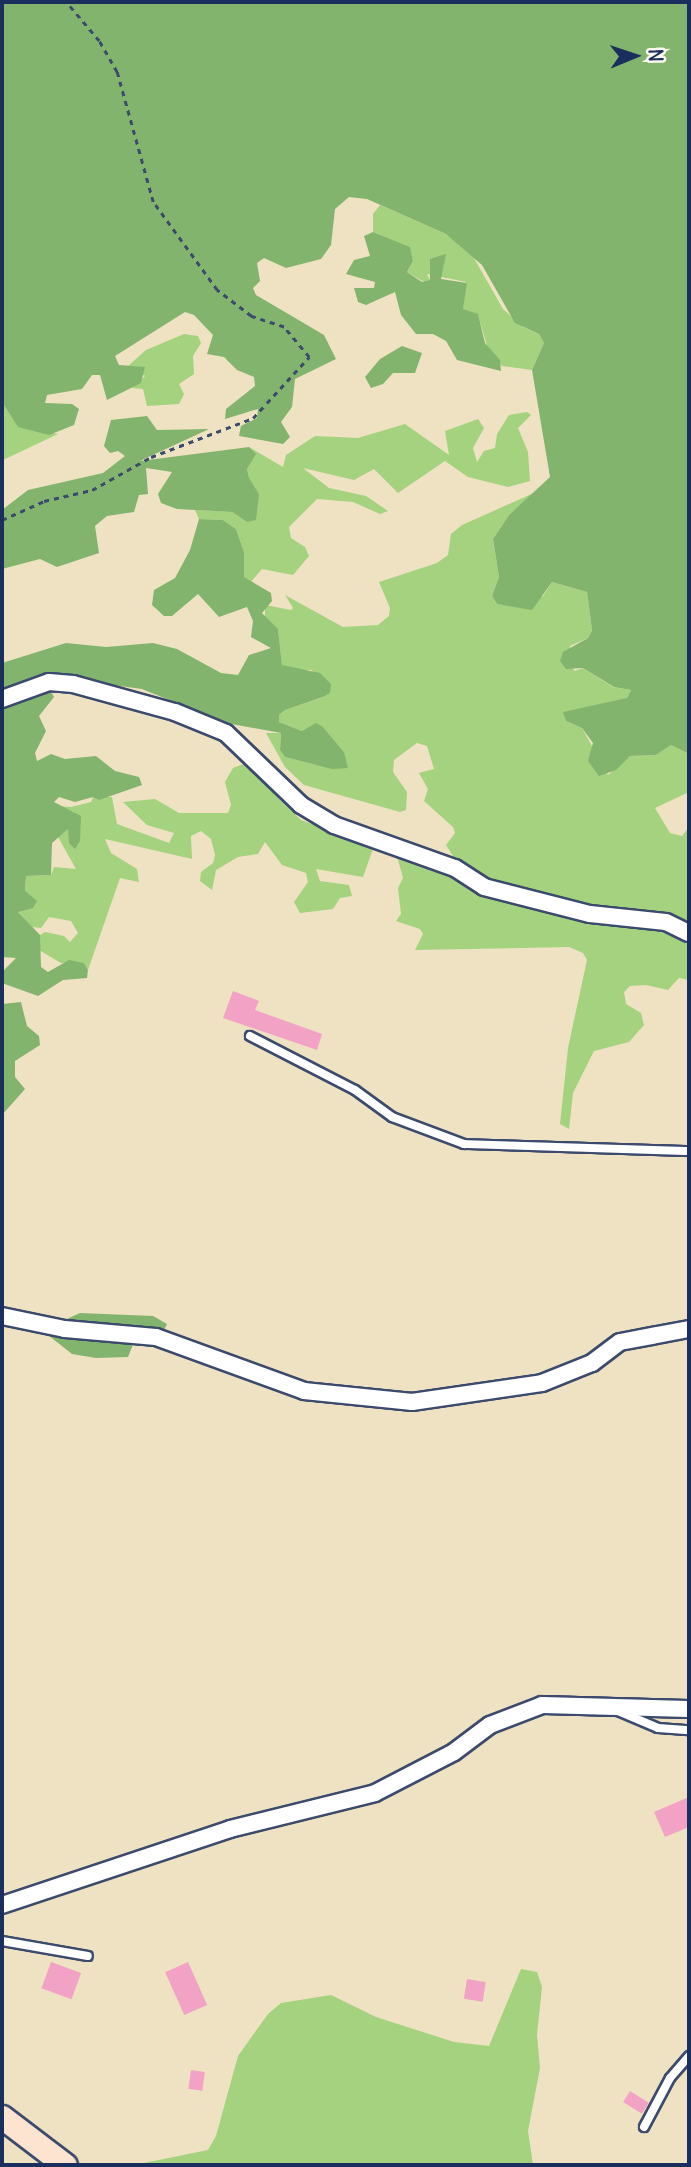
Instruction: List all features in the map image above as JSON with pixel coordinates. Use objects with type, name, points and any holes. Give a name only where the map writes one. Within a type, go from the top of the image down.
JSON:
[{"type":"street","points":[[2,699],[48,682],[74,684],[175,712],[226,733],[302,805],[334,825],[455,868],[484,887],[590,914],[666,922],[689,933]]},
{"type":"street","points":[[2,1316],[65,1329],[156,1337],[304,1391],[412,1402],[542,1383],[592,1363],[620,1342],[689,1329]]},
{"type":"street","points":[[2,1905],[230,1829],[375,1793],[454,1752],[490,1725],[542,1705],[689,1709]]},
{"type":"street","points":[[2,2117],[65,2165]]},
{"type":"lane","points":[[250,1036],[355,1090],[392,1116],[464,1144],[689,1151]]},
{"type":"lane","points":[[612,1709],[658,1728],[689,1730]]},
{"type":"lane","points":[[2,1941],[88,1956]]},
{"type":"lane","points":[[644,2127],[670,2078],[689,2056]]},
{"type":"path","points":[[2,520],[44,501],[92,489],[151,457],[253,418],[309,357],[285,327],[251,316],[217,290],[153,202],[117,72],[99,41],[66,2]]},
{"type":"green space","points":[[2,2],[689,2],[689,762],[687,753],[671,745],[656,755],[630,756],[616,770],[599,776],[588,761],[593,743],[582,728],[566,721],[563,712],[627,698],[631,690],[614,687],[583,668],[566,669],[560,661],[563,652],[588,638],[592,630],[587,592],[552,582],[532,610],[497,604],[492,596],[499,577],[493,539],[509,515],[550,477],[532,370],[544,343],[539,334],[515,323],[482,265],[446,234],[367,199],[349,197],[335,209],[331,245],[321,259],[286,268],[264,258],[257,263],[260,281],[253,288],[256,295],[324,335],[336,359],[295,379],[292,407],[281,422],[290,437],[283,444],[239,436],[241,426],[257,418],[258,409],[225,419],[226,409],[255,386],[254,377],[237,370],[224,357],[207,354],[213,335],[194,315],[185,312],[115,356],[119,365],[145,367],[141,383],[107,400],[100,375],[92,375],[82,389],[47,395],[45,403],[72,404],[79,409],[74,425],[49,435],[18,427],[2,402]]},
{"type":"green space","points":[[380,205],[446,234],[470,251],[503,309],[523,327],[539,334],[544,343],[532,370],[502,366],[489,352],[478,315],[463,309],[466,282],[427,274],[430,280],[426,283],[407,272],[413,261],[409,247],[373,232],[373,214]]},
{"type":"green space","points":[[373,232],[410,247],[413,261],[407,272],[422,282],[430,280],[430,259],[446,254],[441,279],[467,283],[463,309],[478,314],[485,343],[500,360],[501,371],[457,360],[446,341],[433,334],[416,334],[401,315],[395,292],[366,305],[358,302],[354,288],[374,288],[375,282],[346,274],[354,260],[370,256],[364,236]]},
{"type":"green space","points":[[184,334],[198,336],[201,343],[193,356],[194,374],[179,384],[184,394],[179,404],[147,406],[143,389],[132,388],[145,376],[127,367],[146,350]]},
{"type":"green space","points":[[402,346],[422,353],[415,373],[393,373],[383,384],[371,388],[365,377],[380,359]]},
{"type":"green space","points":[[2,402],[18,426],[58,434],[3,460],[2,487]]},
{"type":"green space","points":[[527,412],[531,415],[518,428],[528,452],[530,481],[508,487],[468,477],[445,461],[398,493],[374,469],[354,480],[303,468],[329,488],[366,496],[388,511],[380,514],[353,502],[317,499],[289,527],[291,538],[305,547],[309,556],[293,575],[262,569],[250,583],[244,577],[244,552],[236,529],[223,520],[199,519],[195,510],[232,512],[247,522],[259,494],[249,479],[247,469],[255,454],[249,447],[283,467],[286,455],[315,436],[358,438],[405,424],[449,455],[445,431],[478,419],[484,428],[473,448],[477,462],[484,451],[495,448],[497,434],[509,415]]},
{"type":"green space","points":[[147,416],[157,430],[209,429],[140,461],[249,447],[256,454],[247,469],[259,494],[256,520],[247,522],[232,512],[177,509],[161,503],[158,494],[172,472],[146,468],[148,494],[139,495],[134,512],[107,516],[95,526],[99,553],[57,567],[40,559],[2,569],[2,510],[28,490],[103,473],[125,456],[118,451],[110,453],[104,446],[111,420]]},
{"type":"green space","points":[[536,492],[509,515],[493,539],[499,577],[492,596],[497,604],[523,607],[543,596],[552,582],[587,592],[592,629],[588,638],[570,646],[574,671],[583,668],[613,687],[631,690],[627,698],[566,721],[582,728],[608,775],[630,756],[656,755],[671,745],[687,753],[689,762],[689,792],[655,808],[670,833],[682,836],[689,827],[689,980],[679,978],[668,990],[646,985],[630,986],[624,992],[626,1004],[641,1013],[644,1025],[629,1042],[594,1051],[573,1093],[569,1129],[560,1124],[568,1048],[587,960],[583,953],[569,947],[415,950],[423,934],[420,929],[396,921],[401,914],[398,888],[403,878],[397,856],[465,880],[477,892],[484,891],[477,875],[455,859],[446,845],[455,833],[453,827],[424,801],[428,789],[419,773],[434,769],[427,746],[417,743],[394,760],[393,772],[407,792],[406,810],[400,812],[304,785],[285,767],[266,733],[281,733],[280,750],[285,757],[317,765],[344,752],[323,727],[302,731],[279,722],[279,715],[285,710],[324,697],[312,670],[289,670],[282,665],[278,629],[265,620],[265,605],[291,610],[293,608],[285,595],[343,627],[378,625],[389,616],[390,608],[379,582],[437,563],[448,555],[451,534],[462,525]]},
{"type":"green space","points":[[199,519],[223,520],[236,529],[244,552],[244,577],[271,593],[272,601],[262,613],[278,629],[282,665],[320,673],[331,684],[330,693],[285,710],[279,715],[279,722],[302,731],[316,723],[323,727],[344,752],[348,768],[332,769],[285,757],[280,750],[281,733],[226,723],[142,689],[46,676],[2,696],[2,663],[66,643],[106,647],[153,643],[177,649],[221,673],[238,675],[249,655],[271,648],[251,637],[253,621],[247,607],[219,617],[198,594],[172,616],[164,616],[152,605],[154,590],[175,578],[190,550]]},
{"type":"green space","points":[[50,690],[54,697],[39,716],[46,731],[35,753],[37,761],[51,754],[65,759],[96,756],[115,771],[139,777],[142,785],[99,800],[93,797],[75,802],[59,797],[54,802],[81,816],[80,841],[75,849],[69,843],[68,829],[52,843],[51,875],[26,876],[25,891],[37,901],[33,908],[18,912],[40,935],[41,967],[48,972],[69,960],[84,963],[88,970],[87,978],[63,980],[38,996],[2,983],[2,972],[16,958],[2,957],[2,700]]},
{"type":"green space","points":[[249,762],[256,764],[280,800],[301,820],[374,846],[363,877],[316,869],[320,881],[349,885],[352,896],[340,898],[333,909],[300,913],[294,902],[308,882],[306,873],[282,865],[265,842],[258,854],[238,857],[216,870],[212,890],[200,881],[201,872],[213,863],[215,855],[211,839],[201,831],[191,836],[192,859],[105,839],[111,853],[137,869],[139,882],[120,878],[88,970],[84,963],[61,963],[39,950],[40,935],[45,932],[64,936],[70,942],[78,933],[71,921],[49,917],[41,928],[32,927],[18,912],[24,907],[26,876],[51,875],[54,867],[76,869],[58,837],[69,828],[75,848],[74,812],[57,806],[71,807],[91,802],[93,797],[112,797],[117,824],[169,843],[174,833],[147,825],[123,802],[155,799],[179,813],[228,813],[231,805],[225,782],[233,768]]},
{"type":"green space","points":[[21,1002],[27,1026],[39,1036],[40,1045],[15,1061],[15,1077],[25,1089],[2,1115],[2,1004]]},
{"type":"green space","points":[[80,1313],[153,1316],[167,1324],[164,1330],[140,1327],[128,1357],[96,1358],[72,1354],[48,1335],[49,1327]]},
{"type":"green space","points":[[521,1969],[537,1972],[542,1987],[537,2035],[540,2068],[528,2131],[533,2165],[134,2165],[208,2150],[216,2136],[238,2056],[268,2014],[281,2003],[331,1995],[376,2017],[454,2042],[489,2046]]},
{"type":"building","points":[[233,991],[259,1001],[255,1010],[322,1034],[317,1050],[223,1018]]},
{"type":"building","points":[[689,1797],[689,1827],[665,1837],[654,1812]]},
{"type":"building","points":[[51,1962],[81,1973],[71,1999],[41,1988]]},
{"type":"building","points":[[188,1962],[207,2005],[184,2015],[165,1972]]},
{"type":"building","points":[[467,1979],[486,1982],[483,2002],[464,1999]]},
{"type":"building","points":[[191,2070],[205,2072],[202,2091],[188,2089]]},
{"type":"building","points":[[630,2091],[649,2103],[642,2114],[623,2102]]}]
